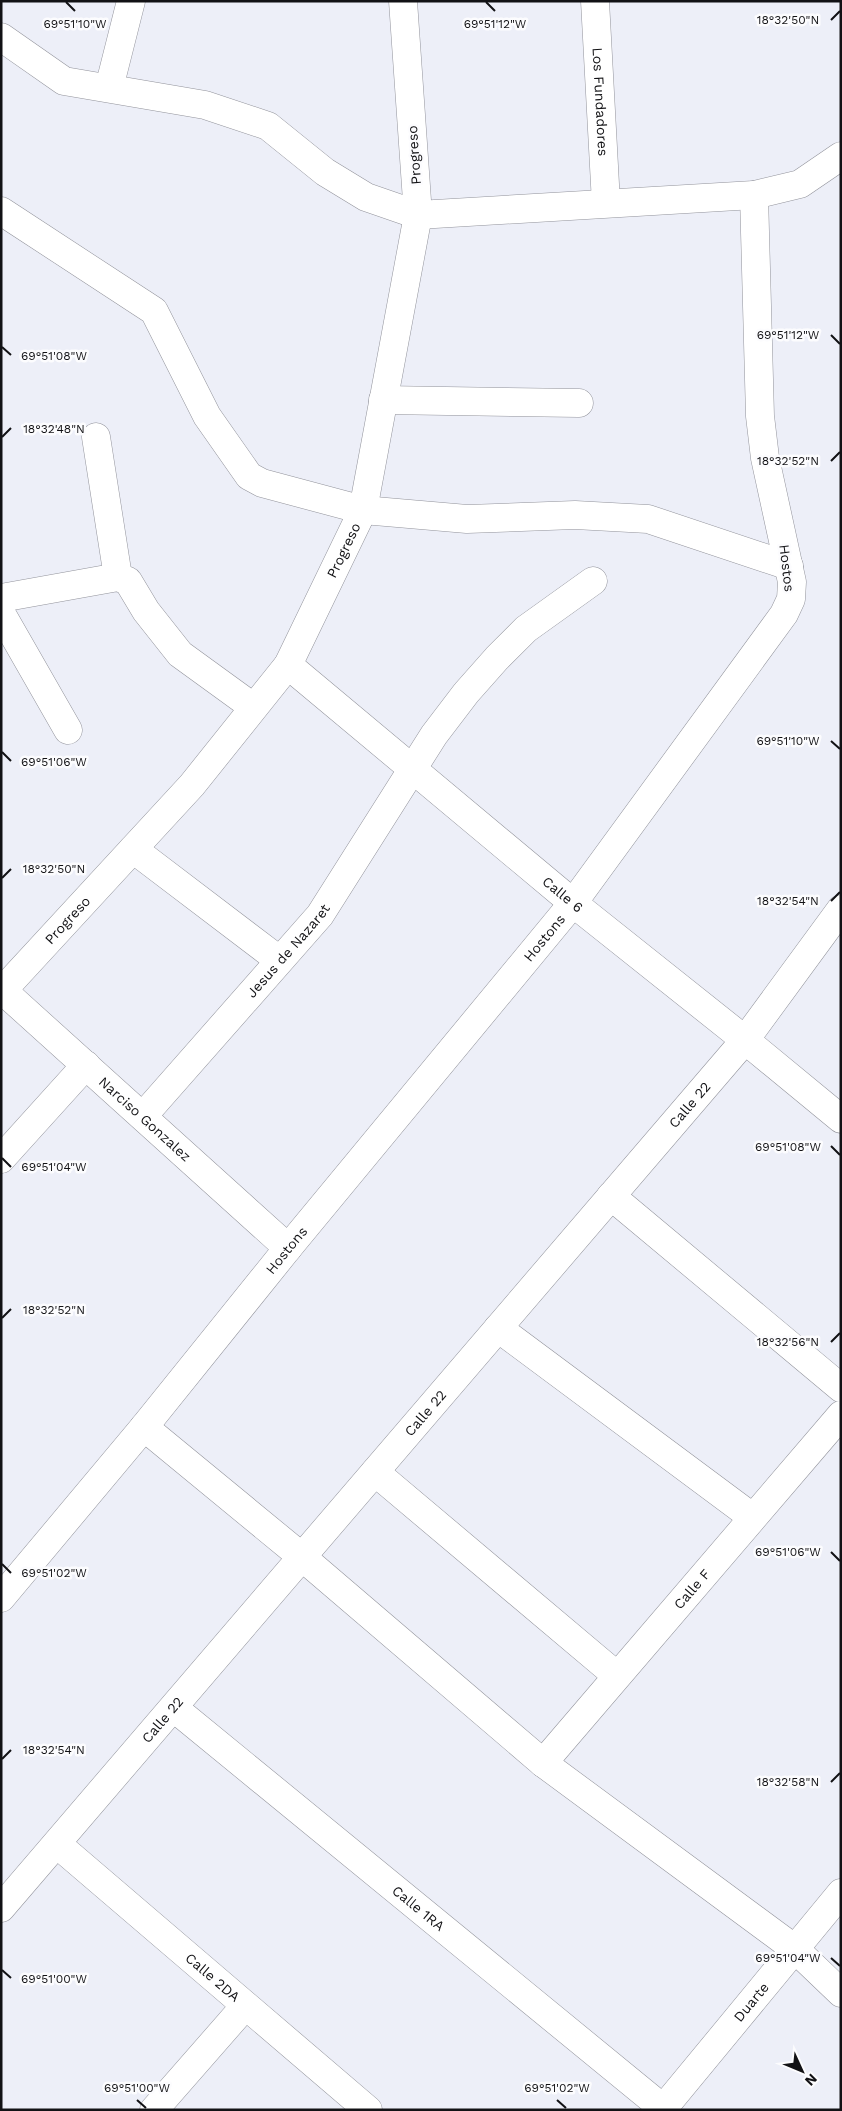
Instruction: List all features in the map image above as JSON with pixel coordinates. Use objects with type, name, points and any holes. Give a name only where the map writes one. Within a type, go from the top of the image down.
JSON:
[{"type":"street","points":[[109,88],[131,1]]},
{"type":"street","name":"Progreso","points":[[2,990],[192,785],[288,665],[363,510],[418,216],[403,1]]},
{"type":"street","name":"Los Fundadores","points":[[595,1],[606,203]]},
{"type":"street","points":[[1,37],[64,81],[205,105],[268,126],[324,172],[366,197],[418,216],[754,195],[800,184],[841,156]]},
{"type":"street","name":"Hostos","points":[[573,903],[784,614],[791,599],[789,566],[766,458],[760,416],[754,195]]},
{"type":"street","points":[[1,210],[154,311],[207,416],[249,476],[262,483],[363,510],[467,519],[574,515],[648,519],[789,566]]},
{"type":"street","points":[[383,400],[580,403]]},
{"type":"street","points":[[96,437],[118,577]]},
{"type":"street","points":[[1,598],[118,577],[128,580],[146,611],[180,654],[253,708]]},
{"type":"street","name":"Jesus de Nazaret","points":[[143,1116],[279,960],[320,916],[440,728],[497,658],[526,629],[593,581]]},
{"type":"street","points":[[1,613],[68,730]]},
{"type":"street","name":"Calle 6","points":[[288,665],[573,903],[841,1119]]},
{"type":"street","points":[[133,849],[279,960]]},
{"type":"street","name":"Hostons","points":[[1,1598],[144,1427],[288,1248],[573,903]]},
{"type":"street","name":"Calle 22","points":[[1,1908],[745,1040],[841,910]]},
{"type":"street","name":"Narciso Gonzalez","points":[[2,990],[288,1248]]},
{"type":"street","points":[[1,1159],[86,1065]]},
{"type":"street","points":[[611,1196],[841,1388]]},
{"type":"street","points":[[498,1328],[752,1517]]},
{"type":"street","name":"Calle F","points":[[542,1763],[841,1415]]},
{"type":"street","points":[[144,1427],[302,1557],[542,1763],[795,1949],[841,1993]]},
{"type":"street","points":[[375,1472],[616,1675]]},
{"type":"street","name":"Calle 1RA","points":[[174,1708],[663,2109]]},
{"type":"street","name":"Calle 2DA","points":[[57,1844],[368,2110]]},
{"type":"street","name":"Duarte","points":[[663,2109],[841,1893]]},
{"type":"street","points":[[154,2110],[246,2006]]}]
